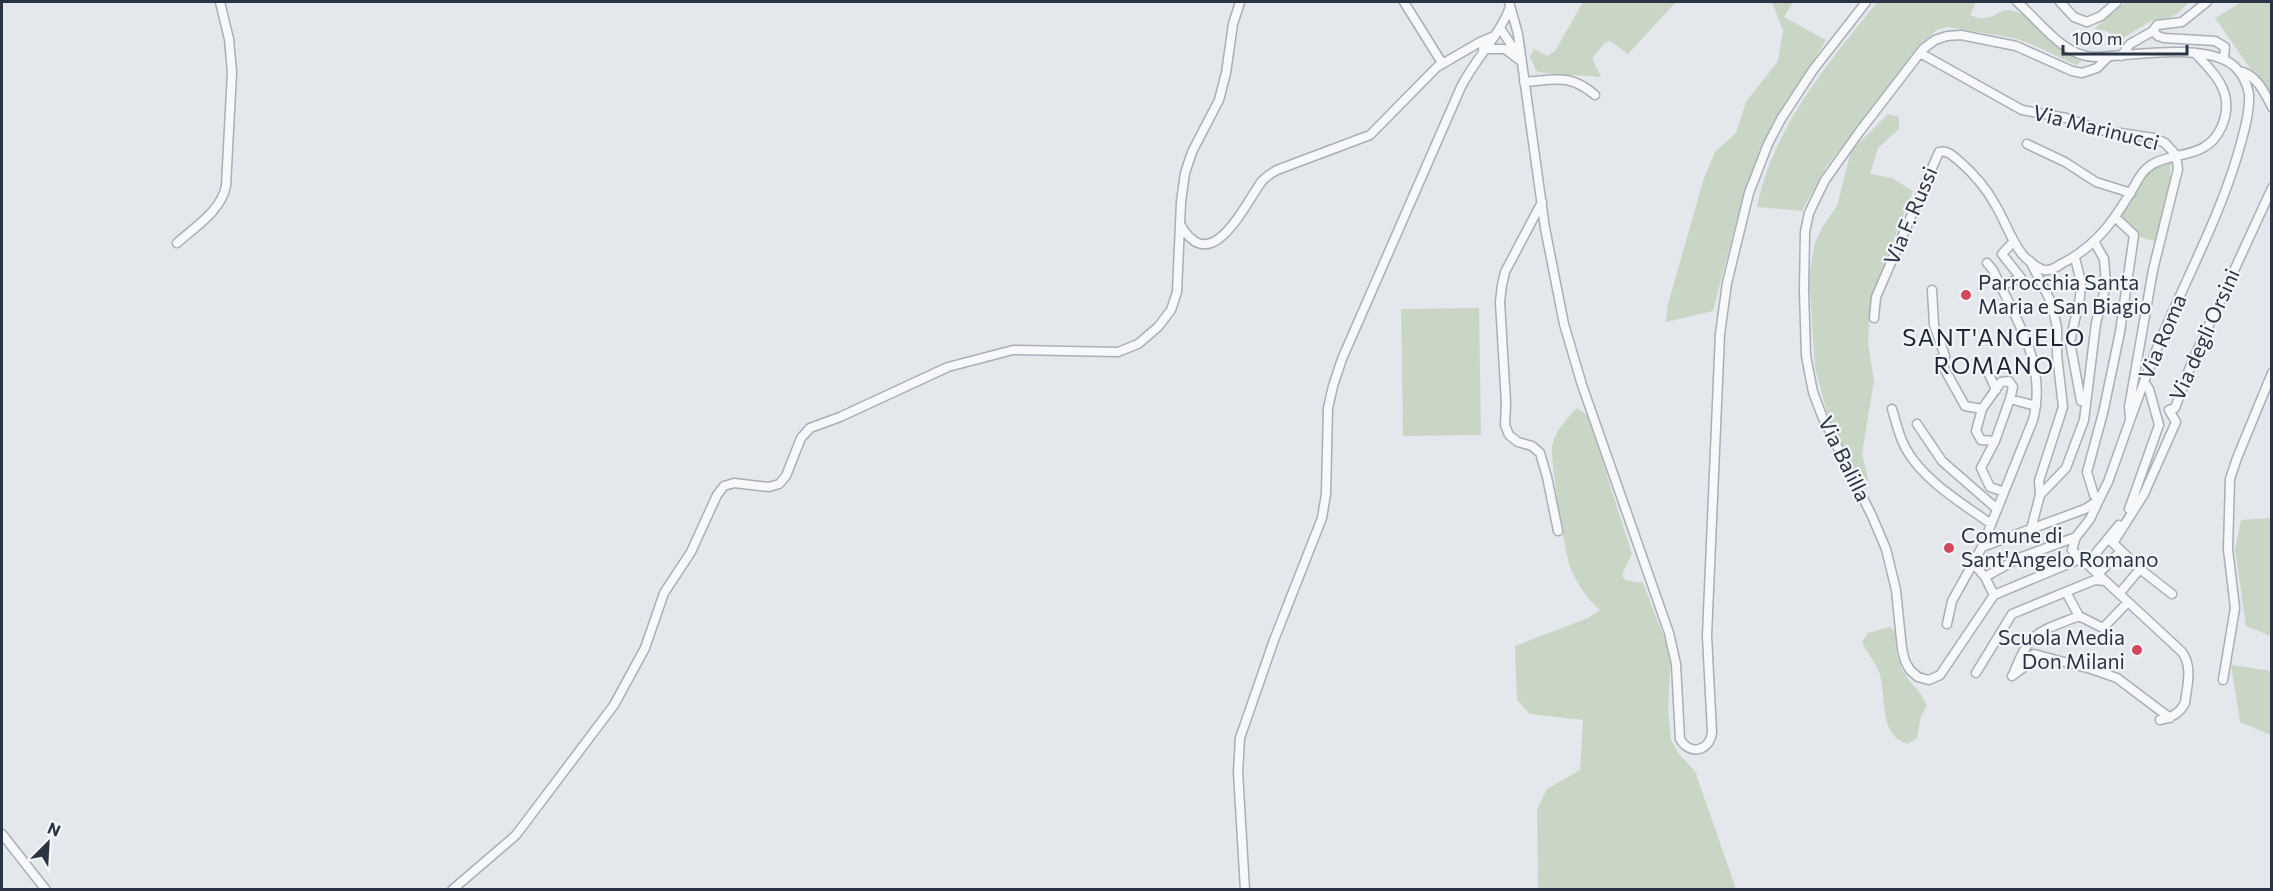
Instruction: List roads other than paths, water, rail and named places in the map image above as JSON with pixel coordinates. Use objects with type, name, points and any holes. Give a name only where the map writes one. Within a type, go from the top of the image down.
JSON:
[{"type":"street","points":[[177,243],[212,211],[222,199],[226,186],[232,72],[229,39],[220,2]]},
{"type":"street","points":[[452,890],[516,835],[614,705],[645,648],[662,597],[695,544],[721,489],[734,483],[769,487],[779,484],[788,473],[801,438],[810,428],[840,417],[953,365],[1013,350],[1112,352],[1134,346],[1152,333],[1164,320],[1176,299],[1179,223],[1185,173],[1192,152],[1219,100],[1226,73],[1233,24],[1240,2]]},
{"type":"street","points":[[1404,2],[1442,63]]},
{"type":"street","points":[[1510,4],[1519,42],[1557,290],[1576,367],[1669,633],[1676,664],[1680,739],[1688,748],[1700,750],[1709,744],[1712,732],[1707,636],[1720,334],[1729,272],[1749,193],[1771,138],[1813,70],[1866,2]]},
{"type":"street","points":[[2017,2],[2073,52],[2088,57],[2195,53],[2224,59],[2239,71],[2255,79],[2271,107]]},
{"type":"street","points":[[2060,2],[2074,17],[2087,22],[2101,16],[2117,2]]},
{"type":"street","points":[[2121,56],[2130,44],[2153,31],[2157,25],[2182,22],[2207,2]]},
{"type":"street","points":[[1245,890],[1238,772],[1240,738],[1274,640],[1319,530],[1324,512],[1327,413],[1333,386],[1342,359],[1457,94],[1483,49],[1500,28],[1510,4]]},
{"type":"street","points":[[1500,28],[1511,31],[1519,42]]},
{"type":"street","points":[[1500,28],[1521,61]]},
{"type":"street","points":[[2153,31],[2164,38],[2217,41],[2225,47],[2224,59]]},
{"type":"street","points":[[1920,53],[1939,38],[1961,35],[2023,48],[2079,73],[2097,68],[2108,57]]},
{"type":"street","points":[[1179,223],[1186,234],[1195,241],[1207,244],[1217,241],[1240,215],[1268,175],[1373,133],[1442,63],[1493,37]]},
{"type":"street","points":[[1483,49],[1505,49],[1521,61]]},
{"type":"street","name":"Via Marinucci","points":[[1920,53],[2019,109],[2066,118],[2100,130],[2154,138],[2165,143],[2176,154],[2198,151],[2209,145],[2219,132],[2226,113],[2226,98],[2220,82],[2195,53]]},
{"type":"street","name":"Via Balilla","points":[[1920,53],[1864,124],[1825,180],[1809,213],[1805,237],[1804,291],[1808,373],[1822,416],[1886,549],[1896,590],[1903,656],[1910,670],[1926,680],[1940,675],[1994,595]]},
{"type":"street","name":"Via Roma","points":[[2076,537],[2090,519],[2099,500],[2144,382],[2235,169],[2249,98],[2239,71]]},
{"type":"street","points":[[1524,82],[1570,80],[1584,86],[1595,95]]},
{"type":"street","points":[[2027,144],[2070,164],[2096,182],[2131,193]]},
{"type":"street","name":"Via F. Russi","points":[[1874,318],[1876,297],[1939,152],[1949,153],[1972,172],[1995,204],[2021,253],[2030,261],[2052,304],[2057,328],[2057,355],[2063,407],[2039,481],[2040,495],[2031,529]]},
{"type":"street","points":[[2030,261],[2046,270],[2075,258],[2095,243],[2146,169],[2176,154],[2178,169],[2153,270],[2129,407],[2131,421]]},
{"type":"street","name":"Via degli Orsini","points":[[2111,541],[2144,494],[2175,422],[2169,410],[2175,408],[2192,362],[2271,188]]},
{"type":"street","points":[[1542,202],[1505,272],[1502,285],[1500,302],[1506,403],[1505,425],[1509,435],[1518,442],[1532,446],[1540,453],[1558,531]]},
{"type":"street","points":[[1982,547],[2085,509],[2099,500],[2094,495],[2087,472],[2103,413],[2120,332],[2134,235],[2115,217]]},
{"type":"street","points":[[2000,286],[2022,278],[2002,254],[2014,241]]},
{"type":"street","points":[[2040,495],[2066,468],[2084,420],[2096,323],[2106,285],[2104,259],[2095,243]]},
{"type":"street","points":[[2075,258],[2081,282],[2070,342],[2084,420]]},
{"type":"street","points":[[1947,624],[1952,601],[1982,547],[2004,492],[2036,406],[2038,388],[2031,353],[2019,322],[1987,263]]},
{"type":"street","points":[[1932,290],[1934,325],[1945,356],[1939,359],[1965,406],[1982,410]]},
{"type":"street","points":[[2223,680],[2235,608],[2228,549],[2230,479],[2271,373]]},
{"type":"street","points":[[1989,374],[1996,390]]},
{"type":"street","points":[[1995,441],[1982,441],[1976,431],[1982,410],[2001,382],[2009,381],[2013,387],[2010,399],[1995,441],[1981,468],[1990,487],[2004,492]]},
{"type":"street","points":[[1973,563],[1985,577],[1994,595],[2084,561],[2111,541],[2132,504],[2157,435],[2159,425],[2149,389],[2144,382]]},
{"type":"street","points":[[2010,399],[2036,406]]},
{"type":"street","points":[[1892,409],[1901,439],[1915,461],[1944,489],[1991,524]]},
{"type":"street","points":[[1917,424],[1942,461],[1997,509]]},
{"type":"street","points":[[1985,577],[2019,558],[2076,537]]},
{"type":"street","points":[[2076,537],[2072,550],[2187,659],[2189,666],[2185,704],[2170,718],[2160,720]]},
{"type":"street","points":[[2111,541],[2140,570],[2172,594]]},
{"type":"street","points":[[1976,673],[2012,614],[2102,578],[2121,551]]},
{"type":"street","points":[[2119,594],[2140,570]]},
{"type":"street","points":[[2066,592],[2079,616],[2103,628],[2128,602]]},
{"type":"street","points":[[2079,616],[2036,633],[2029,640],[2012,676],[2024,667],[2034,654],[2091,669],[2117,678],[2170,718]]},
{"type":"street","points":[[2,834],[46,890]]},
{"type":"place","name":"Parrocchia Santa Maria e San Biagio","points":[[1966,295]]},
{"type":"place","name":"Comune di Sant'Angelo Romano","points":[[1949,548]]},
{"type":"place","name":"Scuola Media Don Milani","points":[[2137,650]]},
{"type":"district","name":"SANT'ANGELO ROMANO","points":[[1994,352]]}]
